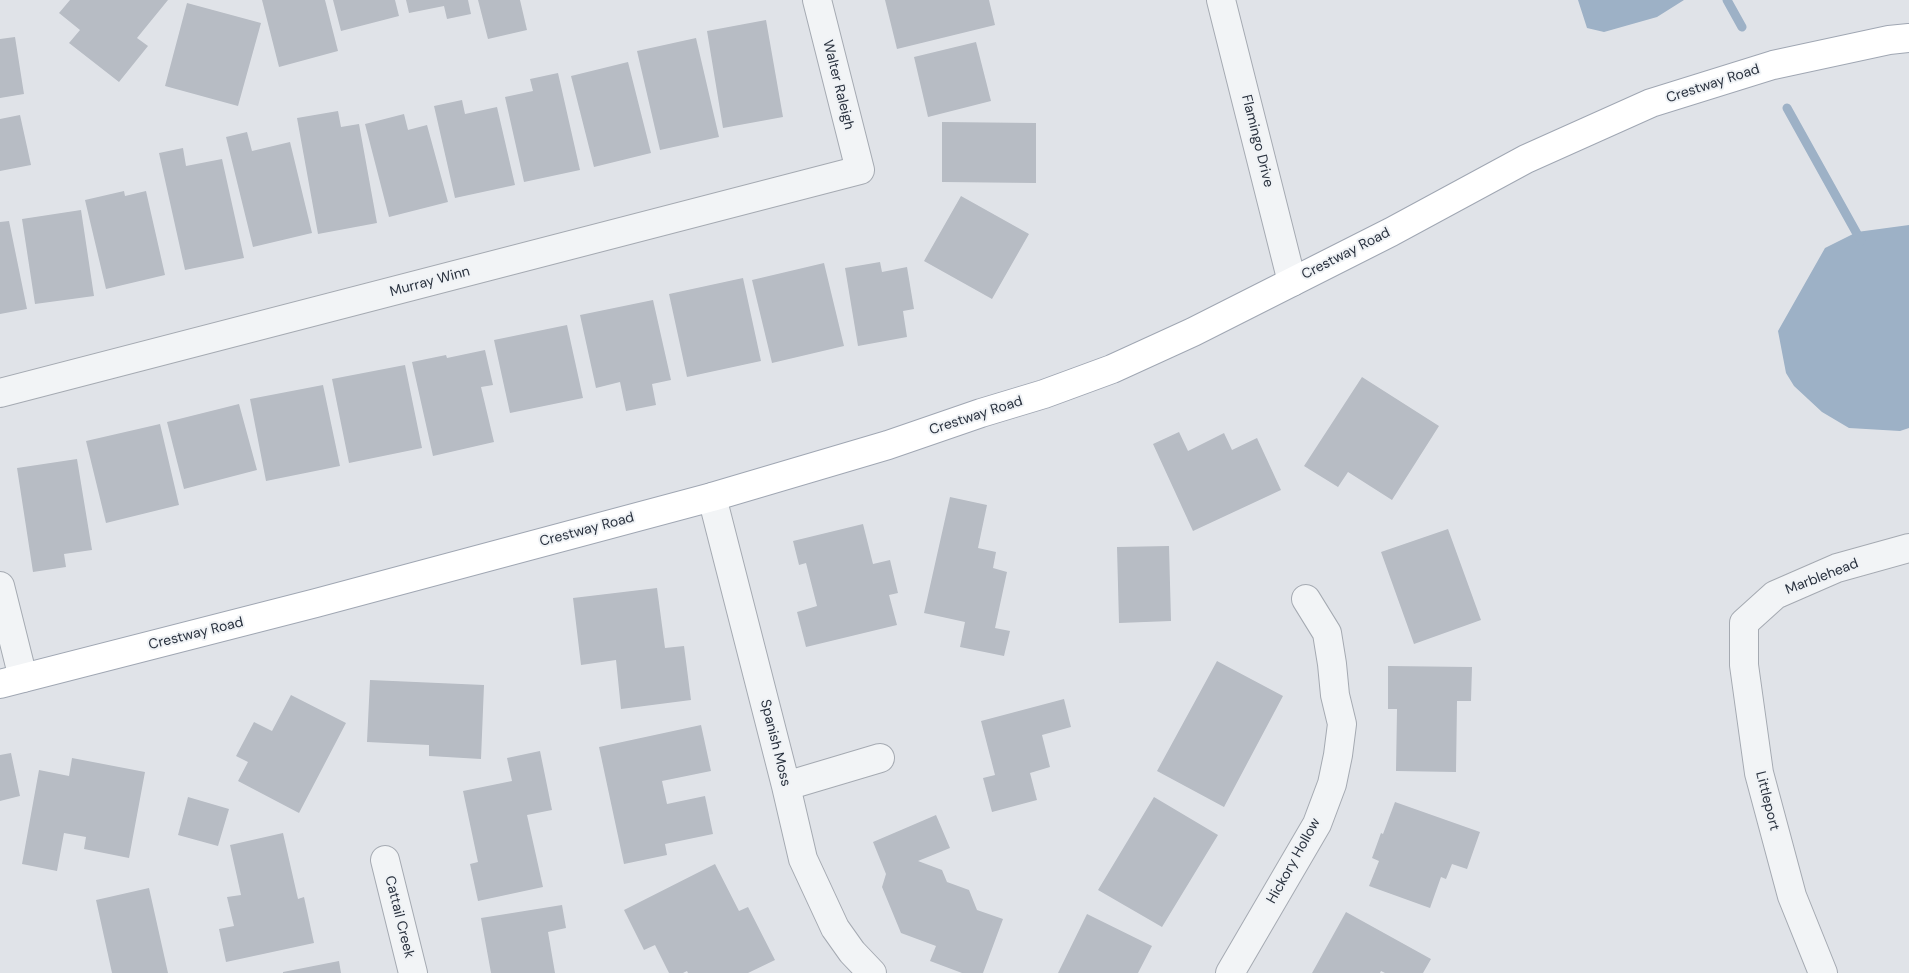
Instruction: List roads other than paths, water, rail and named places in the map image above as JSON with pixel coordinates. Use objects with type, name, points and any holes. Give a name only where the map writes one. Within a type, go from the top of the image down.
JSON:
[{"type":"main road","name":"Crestway Road","points":[[12,681],[316,604],[712,497],[888,445],[981,413],[1044,394],[1112,369],[1193,332],[1526,159],[1651,103],[1773,65],[1889,40],[1909,38]]},
{"type":"street","name":"Walter Raleigh","points":[[817,0],[860,170]]},
{"type":"street","name":"Flamingo Drive","points":[[1221,0],[1292,282]]},
{"type":"street","name":"Murray Winn","points":[[0,393],[860,170]]},
{"type":"street","name":"Spanish Moss","points":[[712,497],[786,786],[802,859],[835,928],[852,952],[872,973]]},
{"type":"street","name":"Marblehead","points":[[1744,623],[1775,595],[1837,568],[1909,548]]},
{"type":"street","points":[[0,586],[12,681]]},
{"type":"street","name":"Hickory Hollow","points":[[1230,973],[1317,824],[1332,784],[1338,755],[1342,724],[1335,695],[1327,633],[1306,599]]},
{"type":"street","name":"Littleport","points":[[1744,623],[1744,665],[1759,773],[1792,896],[1823,973]]},
{"type":"street","points":[[786,786],[880,758]]},
{"type":"street","name":"Cattail Creek","points":[[385,860],[413,973]]},
{"type":"water","points":[[1578,0],[1684,0],[1657,17],[1604,32],[1587,28]]},
{"type":"water","points":[[1909,225],[1909,428],[1900,431],[1849,428],[1822,412],[1794,386],[1786,373],[1778,331],[1825,248],[1857,232]]},
{"type":"waterway","points":[[1727,0],[1742,27]]},
{"type":"waterway","points":[[1787,108],[1861,241]]}]
